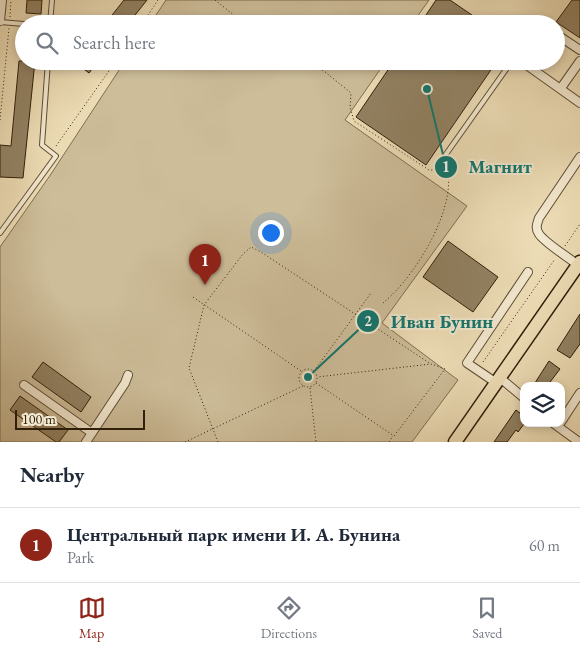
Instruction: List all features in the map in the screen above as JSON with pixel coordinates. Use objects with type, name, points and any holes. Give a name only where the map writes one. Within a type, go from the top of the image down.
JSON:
[{"type":"main road","points":[[454,442],[579,263]]},
{"type":"street","points":[[0,22],[2,0]]},
{"type":"street","points":[[565,40],[580,50]]},
{"type":"street","points":[[561,88],[580,61]]},
{"type":"street","points":[[534,70],[580,103]]},
{"type":"street","points":[[579,263],[538,233],[536,226],[539,218],[580,157]]},
{"type":"street","points":[[520,395],[467,363],[528,272]]},
{"type":"street","points":[[86,442],[128,375]]},
{"type":"street","points":[[24,385],[92,433]]},
{"type":"street","points":[[565,414],[580,393]]},
{"type":"street","points":[[562,427],[579,442]]},
{"type":"lane","points":[[51,15],[52,0]]},
{"type":"lane","points":[[0,22],[15,23]]},
{"type":"lane","points":[[0,233],[56,156],[42,145],[47,70]]},
{"type":"lane","points":[[444,157],[506,70]]},
{"type":"path","points":[[0,120],[11,0]]},
{"type":"path","points":[[148,15],[158,0]]},
{"type":"path","points":[[215,0],[234,15]]},
{"type":"path","points":[[51,152],[110,70]]},
{"type":"path","points":[[322,70],[351,93],[350,107],[354,121],[429,170],[448,170]]},
{"type":"path","points":[[383,303],[391,297],[406,279],[432,242],[450,188],[444,157]]},
{"type":"path","points":[[478,370],[580,224]]},
{"type":"path","points":[[218,442],[190,368],[204,305],[243,254],[250,248],[261,252],[431,364],[445,369],[389,442]]},
{"type":"path","points":[[314,371],[371,293]]},
{"type":"path","points":[[193,297],[301,371]]},
{"type":"path","points":[[317,377],[431,364]]},
{"type":"path","points":[[185,442],[303,386],[310,387],[316,383],[317,377],[314,371],[308,368],[301,371]]},
{"type":"path","points":[[301,371],[299,379],[303,386]]},
{"type":"path","points":[[316,383],[394,436]]},
{"type":"path","points":[[310,387],[316,442]]},
{"type":"shaded area","points":[[166,0],[429,0],[418,15],[156,15]]},
{"type":"shaded area","points":[[119,70],[380,70],[345,120],[467,206],[382,323],[458,380],[412,442],[0,442],[0,247],[51,174]]},
{"type":"building","points":[[27,0],[42,0],[41,14],[26,13]]},
{"type":"building","points":[[124,0],[147,0],[135,15],[112,15]]},
{"type":"building","points":[[436,0],[450,0],[472,15],[426,15]]},
{"type":"building","points":[[572,0],[580,0],[580,38],[565,28],[565,15],[561,15]]},
{"type":"building","points":[[18,70],[34,70],[23,178],[0,177],[0,145],[11,146]]},
{"type":"building","points":[[388,70],[491,70],[426,165],[356,117]]},
{"type":"building","points":[[448,241],[498,277],[473,312],[423,277]]},
{"type":"building","points":[[580,314],[580,344],[570,358],[557,350]]},
{"type":"building","points":[[549,361],[560,369],[550,382],[536,382]]},
{"type":"building","points":[[43,362],[91,397],[81,412],[32,377]]},
{"type":"building","points":[[20,396],[68,430],[59,442],[56,442],[10,410]]},
{"type":"building","points":[[516,410],[520,413],[520,427],[522,427],[518,432],[516,430],[507,442],[494,442]]},
{"type":"place","name":"Магнит","points":[[427,89]]},
{"type":"place","name":"Центральный парк имени И. А. Бунина","points":[[205,285]]},
{"type":"place","name":"Иван Бунин","points":[[308,377]]}]
